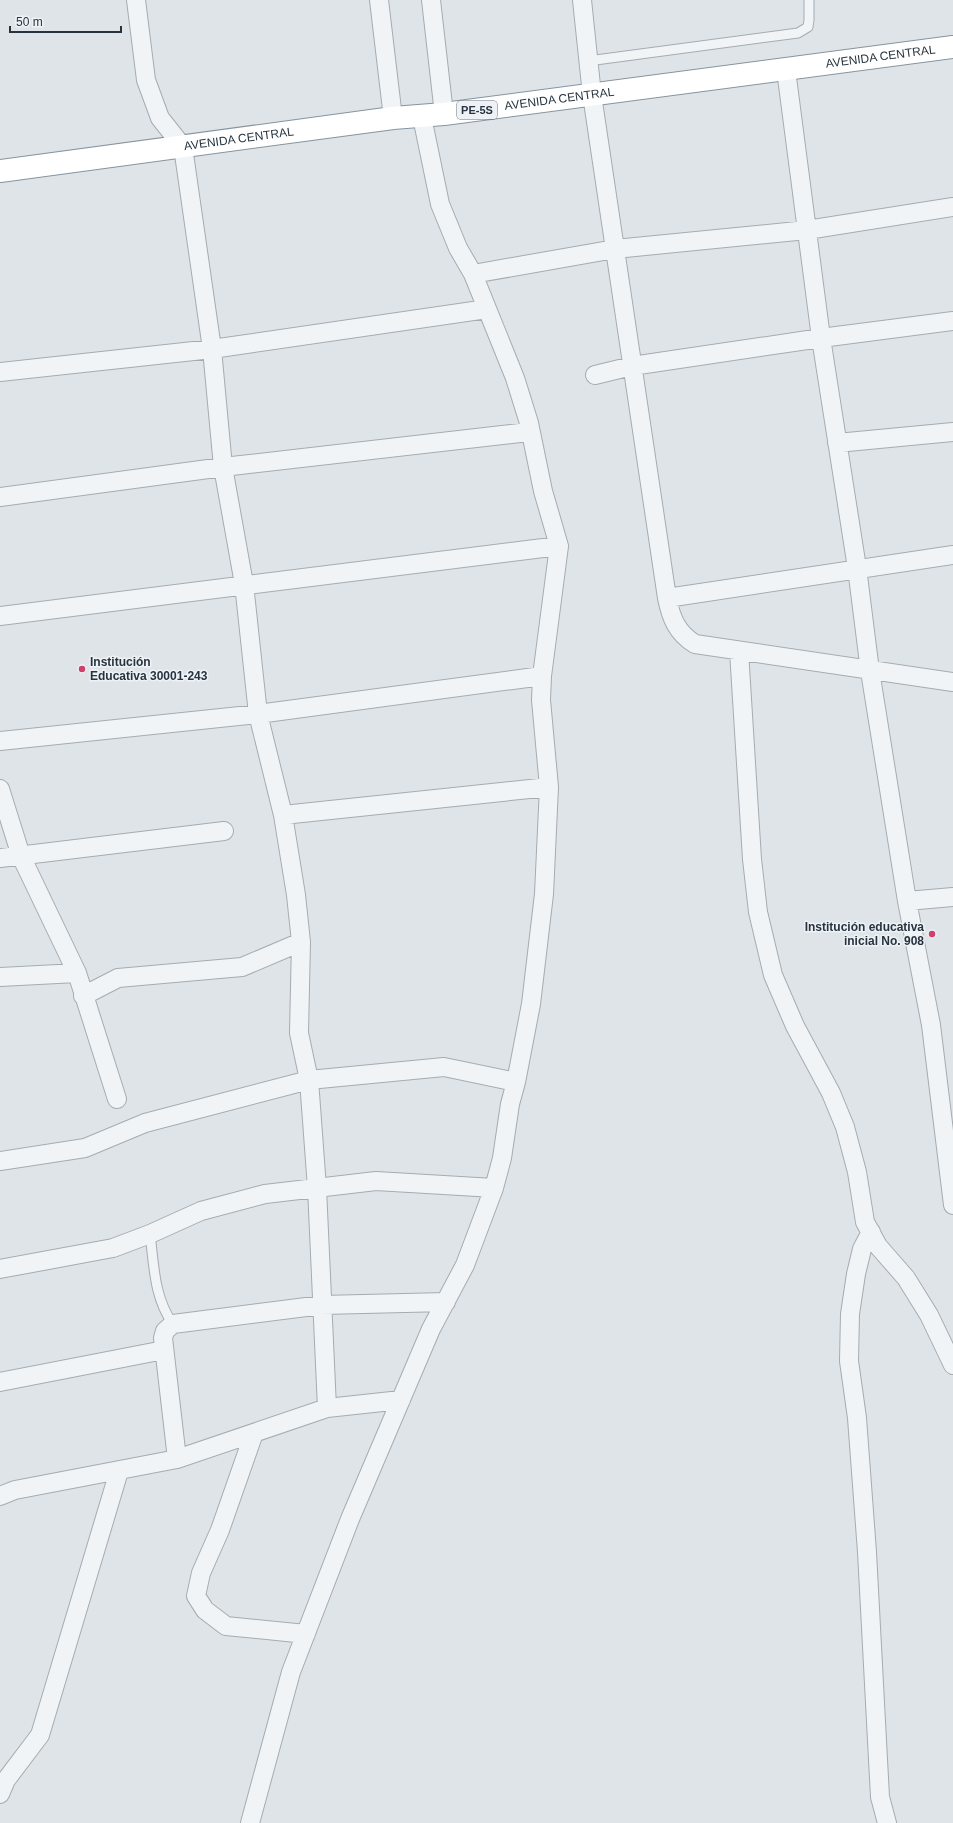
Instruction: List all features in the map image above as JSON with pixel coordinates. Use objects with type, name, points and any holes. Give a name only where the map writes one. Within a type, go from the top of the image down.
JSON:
[{"type":"highway","name":"AVENIDA CENTRAL","points":[[0,171],[393,118],[422,117],[953,48]]},
{"type":"street","points":[[136,0],[146,80],[160,118],[183,147],[212,349],[223,467],[244,584],[258,714],[283,815],[301,942],[299,1033],[308,1080],[317,1188],[327,1408]]},
{"type":"street","points":[[379,0],[393,118]]},
{"type":"street","points":[[430,0],[444,114]]},
{"type":"street","points":[[582,0],[592,95],[666,598],[671,617],[685,638],[695,644],[870,671],[953,682]]},
{"type":"street","points":[[786,70],[821,338],[857,568],[870,671],[907,901],[931,1025],[949,1132],[953,1205]]},
{"type":"street","points":[[250,1823],[291,1672],[350,1519],[431,1329],[465,1265],[494,1188],[502,1158],[510,1104],[516,1082],[531,1004],[544,894],[549,787],[541,700],[542,676],[559,546],[543,492],[529,432],[529,423],[516,378],[473,274],[458,248],[440,204],[422,117]]},
{"type":"street","points":[[473,274],[615,249],[807,230],[953,207]]},
{"type":"street","points":[[0,372],[212,349],[487,309]]},
{"type":"street","points":[[595,375],[632,366],[821,338],[953,321]]},
{"type":"street","points":[[0,497],[223,467],[529,432]]},
{"type":"street","points":[[837,443],[953,432]]},
{"type":"street","points":[[0,616],[244,584],[559,546]]},
{"type":"street","points":[[666,598],[857,568],[953,555]]},
{"type":"street","points":[[740,651],[752,859],[758,912],[773,975],[795,1026],[831,1093],[845,1127],[857,1172],[865,1222],[878,1246],[906,1278],[929,1315],[953,1365]]},
{"type":"street","points":[[0,741],[258,714],[542,676]]},
{"type":"street","points":[[283,815],[549,787]]},
{"type":"street","points":[[0,790],[21,856],[77,973],[83,996],[117,1099]]},
{"type":"street","points":[[0,858],[224,831]]},
{"type":"street","points":[[907,901],[953,897]]},
{"type":"street","points":[[83,996],[118,978],[242,967],[301,942]]},
{"type":"street","points":[[0,978],[77,973]]},
{"type":"street","points":[[0,1161],[85,1148],[145,1123],[308,1080],[444,1067],[516,1082]]},
{"type":"street","points":[[0,1269],[113,1248],[150,1234],[201,1211],[265,1194],[376,1181],[494,1188]]},
{"type":"street","points":[[871,1232],[862,1249],[856,1274],[850,1314],[849,1361],[857,1418],[867,1544],[880,1797],[887,1823]]},
{"type":"street","points":[[177,1459],[163,1338],[165,1331],[173,1324],[322,1305],[446,1302]]},
{"type":"street","points":[[0,1382],[164,1350]]},
{"type":"street","points":[[0,1496],[15,1490],[177,1459],[327,1408],[401,1400]]},
{"type":"street","points":[[254,1433],[220,1530],[201,1573],[196,1596],[205,1610],[226,1626],[306,1634]]},
{"type":"street","points":[[0,1794],[6,1780],[40,1735],[119,1471]]},
{"type":"lane","points":[[588,61],[798,33],[808,27],[809,0]]},
{"type":"lane","points":[[150,1234],[156,1282],[165,1312],[173,1324]]},
{"type":"place","name":"Institución Educativa 30001-243","points":[[82,669]]},
{"type":"place","name":"Institución educativa inicial No. 908","points":[[932,934]]}]
